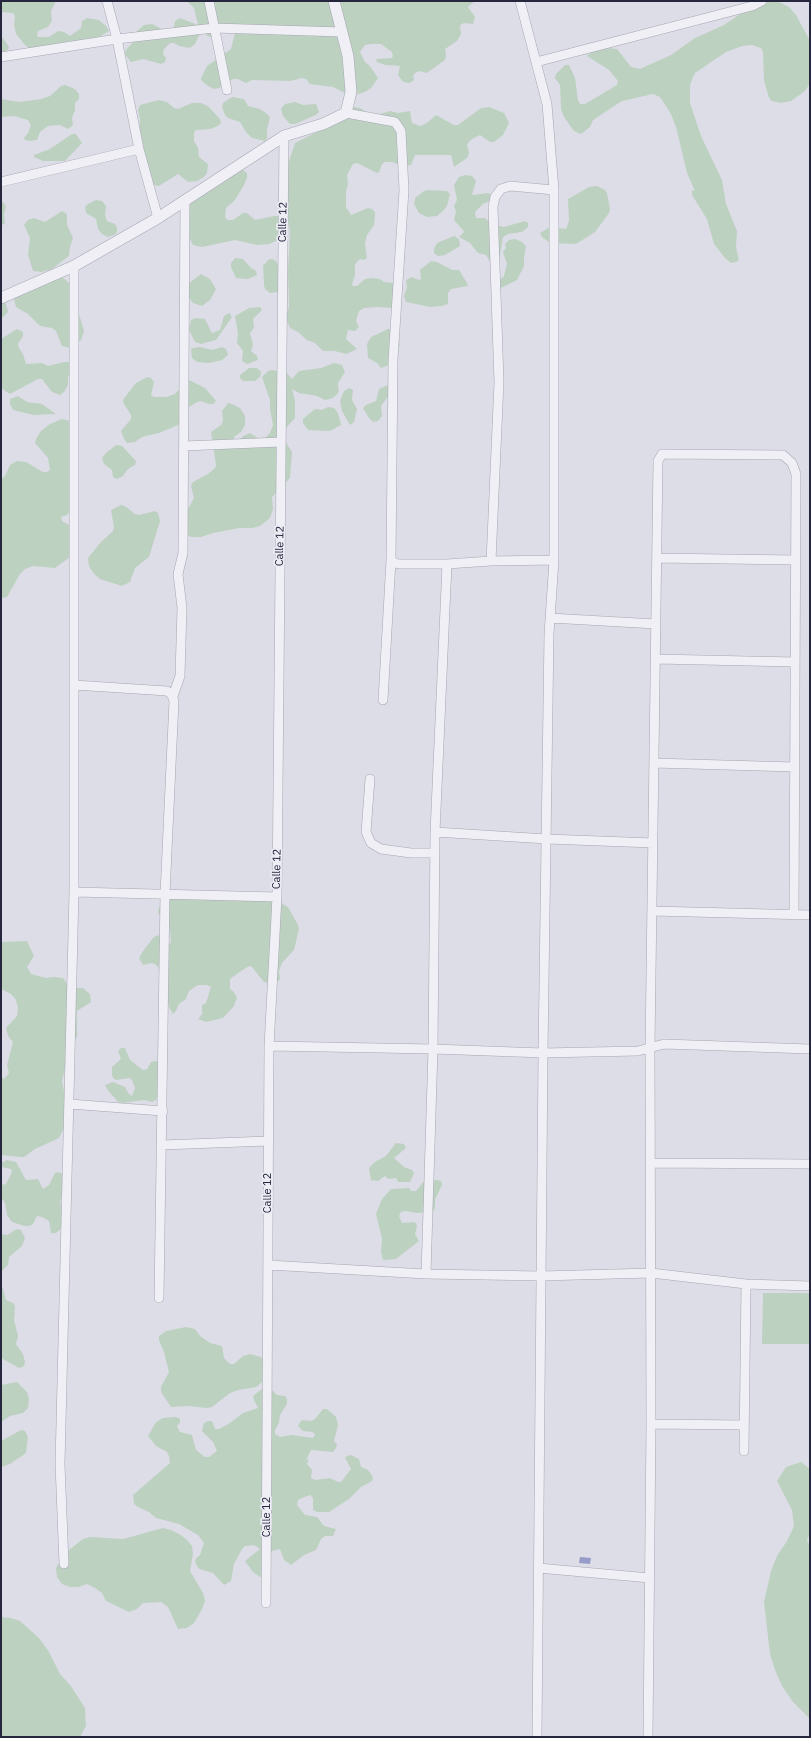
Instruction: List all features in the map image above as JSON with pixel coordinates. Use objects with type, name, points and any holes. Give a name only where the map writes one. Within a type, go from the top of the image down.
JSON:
[{"type":"street","points":[[107,1],[117,39],[139,149],[158,218]]},
{"type":"street","points":[[209,1],[227,90]]},
{"type":"street","points":[[334,1],[348,56],[351,92],[346,113]]},
{"type":"street","points":[[520,1],[547,104],[554,190],[554,560],[550,618],[543,1053],[537,1737]]},
{"type":"street","points":[[536,62],[752,6],[762,1]]},
{"type":"street","points":[[1,57],[117,39],[214,28],[342,32]]},
{"type":"street","points":[[1,298],[74,266],[158,218],[284,136],[323,124],[346,113],[395,122],[401,131],[404,190],[392,360],[391,560],[383,700]]},
{"type":"street","name":"Calle 12","points":[[266,1603],[269,1046],[276,898],[284,136]]},
{"type":"street","points":[[1,182],[139,149]]},
{"type":"street","points":[[491,561],[499,382],[493,207],[495,197],[500,190],[510,186],[554,190]]},
{"type":"street","points":[[172,696],[180,676],[182,608],[178,574],[183,553],[185,200]]},
{"type":"street","points":[[64,1564],[60,1464],[74,892],[74,266]]},
{"type":"street","points":[[184,446],[281,442]]},
{"type":"street","points":[[648,1737],[651,1424],[650,1048],[658,461],[662,454],[784,455],[792,463],[796,474],[794,915]]},
{"type":"street","points":[[657,558],[795,560]]},
{"type":"street","points":[[391,560],[399,564],[447,564],[491,561],[554,560]]},
{"type":"street","points":[[426,1274],[433,1048],[435,832],[447,564]]},
{"type":"street","points":[[550,618],[656,624]]},
{"type":"street","points":[[656,659],[795,662]]},
{"type":"street","points":[[74,685],[167,691],[172,696],[174,701],[165,894],[163,1111],[159,1298]]},
{"type":"street","points":[[654,762],[795,767]]},
{"type":"street","points":[[370,779],[366,832],[371,843],[381,849],[411,853],[435,853]]},
{"type":"street","points":[[435,832],[547,839],[653,843]]},
{"type":"street","points":[[74,892],[276,898]]},
{"type":"street","points":[[652,911],[810,915]]},
{"type":"street","points":[[269,1046],[433,1048],[543,1053],[638,1051],[664,1044],[810,1049]]},
{"type":"street","points":[[69,1104],[163,1111]]},
{"type":"street","points":[[162,1146],[268,1141]]},
{"type":"street","points":[[650,1163],[810,1164]]},
{"type":"street","points":[[268,1265],[426,1274],[541,1276],[651,1273],[746,1284],[810,1286]]},
{"type":"street","points":[[744,1451],[746,1284]]},
{"type":"street","points":[[651,1424],[744,1425]]},
{"type":"street","points":[[538,1568],[650,1578]]},
{"type":"green space","points":[[1,1],[56,1],[51,11],[52,21],[48,27],[38,31],[38,37],[49,37],[58,31],[64,32],[70,36],[81,28],[82,21],[87,18],[99,20],[109,31],[101,36],[88,40],[31,50],[16,34],[14,25],[15,16],[13,13],[1,12]]},
{"type":"green space","points":[[187,1],[475,1],[468,7],[475,17],[473,24],[464,23],[460,25],[461,34],[457,41],[445,49],[445,60],[427,73],[419,71],[415,73],[413,76],[414,80],[410,83],[403,82],[398,75],[400,66],[385,65],[377,62],[377,59],[392,58],[392,52],[381,44],[371,44],[365,45],[360,52],[365,62],[370,66],[378,78],[371,88],[365,92],[357,94],[345,93],[333,87],[310,84],[306,79],[302,78],[290,81],[252,80],[246,83],[238,79],[233,79],[219,88],[214,89],[208,86],[201,80],[201,78],[207,66],[231,49],[235,33],[227,30],[210,37],[206,35],[199,25],[200,34],[195,44],[190,48],[170,43],[164,49],[163,54],[166,58],[165,62],[161,64],[143,59],[131,62],[125,54],[126,50],[134,41],[137,31],[144,25],[152,24],[162,29],[169,30],[174,27],[175,21],[180,18],[198,25],[194,8]]},
{"type":"green space","points":[[777,1],[789,7],[796,15],[810,41],[810,83],[805,91],[791,101],[781,103],[772,101],[769,98],[764,80],[763,52],[761,48],[752,45],[742,46],[726,52],[695,73],[690,85],[690,103],[701,136],[722,180],[726,204],[737,231],[736,247],[739,260],[731,263],[714,244],[707,219],[692,195],[692,190],[695,191],[687,173],[676,127],[671,114],[660,97],[653,94],[622,101],[593,120],[590,127],[581,134],[574,131],[564,117],[561,109],[560,85],[555,78],[556,74],[565,65],[569,65],[575,78],[578,100],[580,104],[585,104],[617,85],[618,81],[609,70],[587,56],[594,50],[608,48],[617,49],[631,67],[640,69],[671,55],[695,38],[724,25],[743,12],[762,3]]},
{"type":"green space","points":[[1,38],[3,38],[9,47],[8,50],[1,53]]},
{"type":"green space","points":[[65,85],[75,89],[79,94],[79,99],[75,103],[75,110],[72,118],[73,125],[68,129],[60,125],[48,126],[40,132],[37,140],[29,141],[25,140],[24,138],[31,125],[28,120],[14,116],[1,117],[1,99],[19,102],[41,99],[50,96],[61,86]]},
{"type":"green space","points":[[232,97],[244,99],[248,106],[260,109],[270,117],[267,138],[265,141],[252,138],[240,122],[228,118],[225,115],[222,107],[223,103]]},
{"type":"green space","points":[[159,100],[167,102],[174,108],[178,109],[192,103],[201,103],[208,106],[220,119],[221,123],[218,126],[210,129],[196,130],[194,133],[194,141],[198,148],[199,157],[208,164],[207,173],[204,177],[197,181],[188,182],[178,174],[159,186],[154,185],[151,182],[139,140],[140,119],[138,110],[140,105]]},
{"type":"green space","points":[[295,102],[303,105],[316,104],[319,112],[316,115],[295,124],[290,124],[283,116],[281,109],[285,104]]},
{"type":"green space","points":[[354,107],[360,108],[369,114],[377,115],[390,111],[398,113],[410,111],[412,123],[420,126],[427,123],[436,115],[454,125],[458,125],[481,108],[489,107],[504,113],[509,123],[503,135],[494,142],[490,142],[480,135],[472,139],[467,144],[469,154],[467,158],[454,167],[451,155],[415,155],[411,165],[404,166],[392,162],[385,162],[382,164],[379,172],[377,173],[357,163],[353,164],[347,175],[348,184],[346,191],[346,207],[351,215],[368,208],[375,212],[375,216],[374,225],[367,235],[365,243],[367,258],[364,260],[360,259],[355,264],[355,275],[352,284],[353,286],[357,286],[365,279],[373,278],[380,279],[384,282],[393,283],[395,287],[393,308],[364,308],[359,311],[356,321],[359,327],[355,331],[348,330],[346,339],[357,349],[346,354],[335,351],[323,351],[315,343],[307,340],[298,332],[290,328],[286,318],[289,306],[288,271],[290,231],[287,218],[288,164],[295,143],[317,132],[347,110]]},
{"type":"green space","points":[[72,134],[76,134],[82,143],[65,161],[43,161],[34,157],[34,155],[50,149]]},
{"type":"green space","points":[[240,168],[247,173],[247,178],[235,200],[226,208],[225,217],[228,220],[233,220],[243,213],[247,213],[255,220],[282,216],[281,239],[269,244],[257,245],[235,240],[202,247],[193,245],[189,237],[189,204]]},
{"type":"green space","points":[[465,175],[472,176],[476,181],[472,195],[488,193],[492,195],[490,201],[483,204],[475,212],[476,218],[485,218],[491,224],[504,227],[525,221],[528,223],[528,227],[522,232],[508,234],[503,237],[499,260],[491,263],[486,255],[478,253],[470,243],[459,237],[464,232],[454,220],[456,211],[454,206],[457,200],[454,185],[459,177]]},
{"type":"green space","points":[[597,186],[605,190],[607,193],[610,209],[609,213],[595,232],[576,244],[550,243],[542,237],[540,233],[550,227],[566,229],[569,221],[568,199],[589,187]]},
{"type":"green space","points":[[424,191],[447,191],[450,194],[447,206],[437,216],[427,217],[419,213],[414,204],[415,198]]},
{"type":"green space","points":[[1,200],[6,206],[4,215],[5,223],[1,226]]},
{"type":"green space","points":[[96,200],[102,201],[106,206],[105,215],[107,221],[115,224],[117,228],[117,232],[114,235],[108,237],[102,234],[98,229],[96,219],[86,213],[85,207]]},
{"type":"green space","points":[[62,211],[67,214],[67,225],[73,238],[69,256],[52,269],[42,272],[33,271],[28,255],[30,238],[24,225],[28,220],[34,218],[45,222]]},
{"type":"green space","points":[[454,236],[459,239],[460,246],[445,255],[438,256],[434,253],[437,243]]},
{"type":"green space","points":[[515,239],[522,242],[526,246],[524,266],[517,280],[499,289],[498,282],[504,276],[507,264],[503,252],[506,248],[505,244],[509,240]]},
{"type":"green space","points":[[235,258],[243,259],[256,271],[257,275],[248,279],[236,278],[231,267],[231,263]]},
{"type":"green space","points":[[272,259],[276,261],[279,267],[279,292],[270,293],[265,289],[264,285],[263,264],[264,265],[268,260]]},
{"type":"green space","points":[[431,261],[437,262],[452,270],[459,270],[468,286],[451,289],[448,293],[448,304],[442,306],[430,307],[406,302],[404,296],[407,288],[406,280],[412,277],[419,280],[421,279],[420,270]]},
{"type":"green space","points":[[201,274],[210,279],[216,289],[210,300],[202,306],[193,303],[188,296],[188,284]]},
{"type":"green space","points":[[61,276],[70,284],[84,331],[81,340],[70,348],[62,346],[56,331],[52,328],[40,326],[28,314],[16,307],[14,299],[15,294]]},
{"type":"green space","points":[[1,298],[6,304],[8,312],[1,319]]},
{"type":"green space","points":[[260,307],[262,310],[253,319],[254,328],[250,333],[253,345],[251,351],[257,356],[258,360],[247,364],[242,361],[243,351],[237,343],[238,333],[235,316],[249,308]]},
{"type":"green space","points":[[229,313],[232,317],[216,340],[201,344],[195,342],[189,330],[191,320],[196,318],[205,319],[212,333],[220,330],[224,316]]},
{"type":"green space","points":[[17,329],[23,332],[23,336],[18,344],[26,364],[42,363],[48,366],[64,362],[72,362],[74,370],[68,377],[68,385],[64,392],[60,395],[52,392],[42,379],[38,379],[10,394],[1,388],[1,339]]},
{"type":"green space","points":[[388,329],[392,329],[398,336],[400,345],[389,365],[381,368],[377,363],[368,358],[367,344],[371,337]]},
{"type":"green space","points":[[200,347],[212,350],[222,347],[226,349],[228,355],[222,360],[209,363],[197,362],[192,358],[191,349]]},
{"type":"green space","points":[[334,363],[342,365],[345,372],[338,383],[339,392],[333,398],[325,400],[317,396],[299,393],[292,389],[295,401],[295,418],[284,430],[283,438],[292,452],[290,478],[272,497],[273,509],[270,518],[260,526],[252,528],[239,528],[201,537],[191,537],[188,535],[188,509],[194,498],[191,486],[193,482],[208,474],[215,468],[216,465],[211,432],[221,425],[223,421],[222,411],[228,403],[240,408],[245,416],[245,425],[241,432],[234,437],[234,442],[250,433],[260,439],[264,439],[270,433],[273,425],[270,400],[262,377],[268,371],[272,370],[287,373],[292,379],[299,371],[321,368]]},
{"type":"green space","points":[[249,368],[257,368],[261,372],[260,377],[255,381],[243,381],[240,378],[240,375]]},
{"type":"green space","points":[[147,377],[151,378],[154,382],[151,395],[154,397],[166,397],[175,394],[187,380],[205,388],[216,401],[213,404],[201,401],[197,402],[186,409],[181,422],[178,425],[159,433],[142,437],[135,442],[127,443],[121,431],[131,419],[131,415],[123,400],[136,383]]},
{"type":"green space","points":[[388,385],[390,386],[390,394],[381,406],[382,416],[378,421],[373,422],[363,408],[366,405],[376,401],[379,389]]},
{"type":"green space","points":[[349,388],[353,390],[352,400],[357,409],[354,422],[350,425],[342,411],[340,401],[344,391]]},
{"type":"green space","points":[[18,396],[27,402],[42,404],[56,414],[34,415],[13,410],[10,404],[10,399]]},
{"type":"green space","points":[[328,407],[334,408],[338,413],[341,425],[330,431],[308,430],[303,423],[303,419],[315,409],[322,410]]},
{"type":"green space","points":[[62,419],[70,421],[76,427],[79,434],[79,456],[75,463],[73,508],[67,515],[61,517],[62,521],[69,525],[73,532],[70,557],[55,568],[33,566],[25,569],[20,574],[7,597],[1,598],[1,479],[5,476],[10,465],[17,461],[26,462],[43,472],[50,470],[48,458],[35,443],[41,431],[50,424]]},
{"type":"green space","points":[[116,445],[122,446],[136,461],[135,465],[128,469],[123,476],[117,479],[113,477],[112,470],[104,464],[102,458]]},
{"type":"green space","points":[[121,505],[139,515],[155,511],[158,513],[160,521],[149,557],[135,568],[130,582],[122,586],[100,579],[94,574],[89,566],[88,558],[101,542],[113,531],[114,527],[111,510]]},
{"type":"green space","points":[[169,897],[263,901],[275,900],[288,907],[299,929],[294,950],[282,963],[279,971],[280,979],[273,984],[264,982],[251,966],[247,967],[230,979],[230,989],[237,997],[234,1006],[223,1018],[206,1022],[198,1019],[202,1014],[202,1005],[206,1003],[211,987],[207,985],[198,985],[189,991],[186,999],[179,1004],[173,1014],[169,1007],[167,995],[158,967],[151,963],[143,965],[139,958],[154,937],[158,935],[161,938],[160,946],[162,949],[171,942],[170,929],[162,920],[158,912],[161,902]]},
{"type":"green space","points":[[27,941],[34,956],[27,967],[31,974],[46,978],[63,978],[68,985],[75,988],[83,988],[90,994],[91,1002],[77,1011],[77,1037],[72,1041],[65,1052],[65,1068],[62,1081],[66,1102],[64,1110],[66,1118],[65,1126],[59,1138],[35,1149],[24,1157],[20,1157],[1,1155],[1,1076],[4,1079],[9,1073],[7,1065],[13,1042],[8,1036],[6,1028],[17,1016],[18,1008],[16,1000],[11,994],[1,989],[1,942]]},
{"type":"green space","points":[[121,1048],[125,1048],[130,1060],[143,1070],[147,1069],[151,1062],[159,1062],[159,1091],[156,1100],[152,1102],[144,1100],[122,1103],[118,1102],[107,1089],[105,1085],[113,1082],[125,1087],[132,1096],[135,1088],[132,1080],[129,1078],[116,1080],[113,1078],[112,1067],[121,1059],[118,1051]]},
{"type":"green space","points":[[396,1143],[404,1144],[406,1148],[394,1158],[414,1173],[410,1182],[398,1182],[396,1178],[388,1179],[385,1176],[378,1181],[371,1180],[369,1168],[375,1162],[386,1156]]},
{"type":"green space","points":[[7,1160],[16,1162],[26,1180],[38,1179],[43,1189],[49,1185],[55,1173],[59,1172],[62,1174],[65,1182],[60,1203],[62,1207],[63,1227],[56,1233],[51,1233],[49,1221],[42,1217],[37,1216],[33,1224],[24,1226],[12,1222],[7,1215],[5,1203],[1,1197],[1,1185],[6,1184],[12,1172],[11,1169],[2,1167],[1,1163]]},
{"type":"green space","points":[[424,1181],[441,1181],[442,1185],[435,1200],[435,1208],[433,1212],[417,1213],[405,1211],[401,1212],[399,1216],[402,1223],[415,1222],[417,1226],[415,1234],[419,1241],[396,1259],[383,1260],[381,1252],[382,1239],[376,1214],[382,1199],[391,1189],[409,1188],[411,1191],[416,1191]]},
{"type":"green space","points":[[17,1229],[21,1230],[25,1238],[22,1246],[9,1257],[8,1265],[2,1271],[1,1276],[1,1234],[7,1235]]},
{"type":"green space","points":[[1,1282],[6,1300],[13,1303],[15,1306],[14,1320],[18,1336],[16,1344],[23,1354],[25,1362],[24,1366],[19,1368],[1,1358]]},
{"type":"green space","points":[[763,1293],[810,1293],[810,1344],[762,1344]]},
{"type":"green space","points":[[186,1327],[195,1329],[200,1336],[210,1343],[222,1346],[224,1358],[230,1364],[234,1364],[243,1356],[250,1354],[261,1357],[266,1364],[265,1380],[256,1387],[230,1393],[212,1407],[171,1407],[161,1392],[161,1387],[169,1372],[159,1336],[166,1331]]},
{"type":"green space","points":[[17,1382],[27,1392],[29,1399],[28,1408],[23,1413],[10,1416],[1,1422],[1,1385]]},
{"type":"green space","points":[[263,1388],[271,1389],[277,1395],[285,1396],[287,1399],[287,1404],[280,1415],[279,1423],[275,1430],[275,1434],[280,1437],[292,1435],[313,1438],[315,1434],[312,1432],[303,1431],[298,1426],[300,1422],[303,1420],[311,1421],[315,1419],[323,1409],[327,1409],[336,1417],[338,1425],[334,1441],[337,1444],[336,1448],[333,1452],[311,1450],[306,1460],[309,1459],[307,1464],[312,1470],[311,1478],[315,1480],[330,1478],[341,1482],[351,1469],[345,1458],[351,1455],[359,1459],[361,1467],[368,1470],[373,1477],[372,1481],[361,1487],[349,1499],[329,1512],[317,1512],[313,1510],[313,1498],[310,1495],[298,1500],[297,1505],[305,1515],[317,1517],[324,1526],[336,1529],[333,1536],[325,1536],[321,1539],[316,1550],[304,1555],[291,1565],[284,1560],[280,1549],[272,1551],[269,1554],[271,1562],[270,1570],[264,1576],[260,1577],[253,1572],[245,1561],[260,1549],[254,1545],[245,1546],[234,1564],[231,1581],[224,1585],[213,1573],[199,1569],[197,1566],[195,1562],[196,1558],[200,1555],[204,1543],[198,1535],[179,1524],[156,1518],[149,1512],[138,1507],[134,1504],[133,1495],[170,1463],[167,1452],[156,1446],[148,1436],[156,1422],[163,1418],[176,1417],[180,1419],[180,1423],[177,1426],[180,1432],[192,1435],[196,1450],[205,1457],[209,1457],[217,1451],[213,1442],[202,1431],[204,1423],[212,1421],[215,1429],[219,1429],[243,1413],[258,1408],[253,1396]]},
{"type":"green space","points":[[21,1430],[25,1431],[28,1437],[26,1453],[10,1464],[1,1467],[1,1441]]},
{"type":"green space","points":[[801,1462],[810,1469],[810,1533],[807,1540],[810,1547],[810,1719],[793,1702],[782,1686],[775,1670],[770,1654],[764,1602],[771,1571],[777,1556],[787,1541],[794,1526],[792,1510],[777,1481],[786,1467]]},
{"type":"green space","points":[[163,1528],[179,1534],[192,1546],[193,1554],[190,1571],[203,1593],[205,1601],[194,1623],[187,1628],[178,1629],[168,1607],[161,1602],[143,1603],[137,1609],[129,1612],[106,1601],[102,1593],[87,1584],[79,1587],[70,1587],[62,1584],[57,1577],[56,1568],[64,1554],[83,1539],[90,1537],[123,1539]]},
{"type":"green space","points":[[1,1617],[20,1621],[39,1638],[49,1652],[60,1674],[71,1686],[85,1708],[86,1726],[80,1737],[1,1737]]},
{"type":"water","points":[[580,1557],[591,1558],[590,1564],[579,1563]]}]
